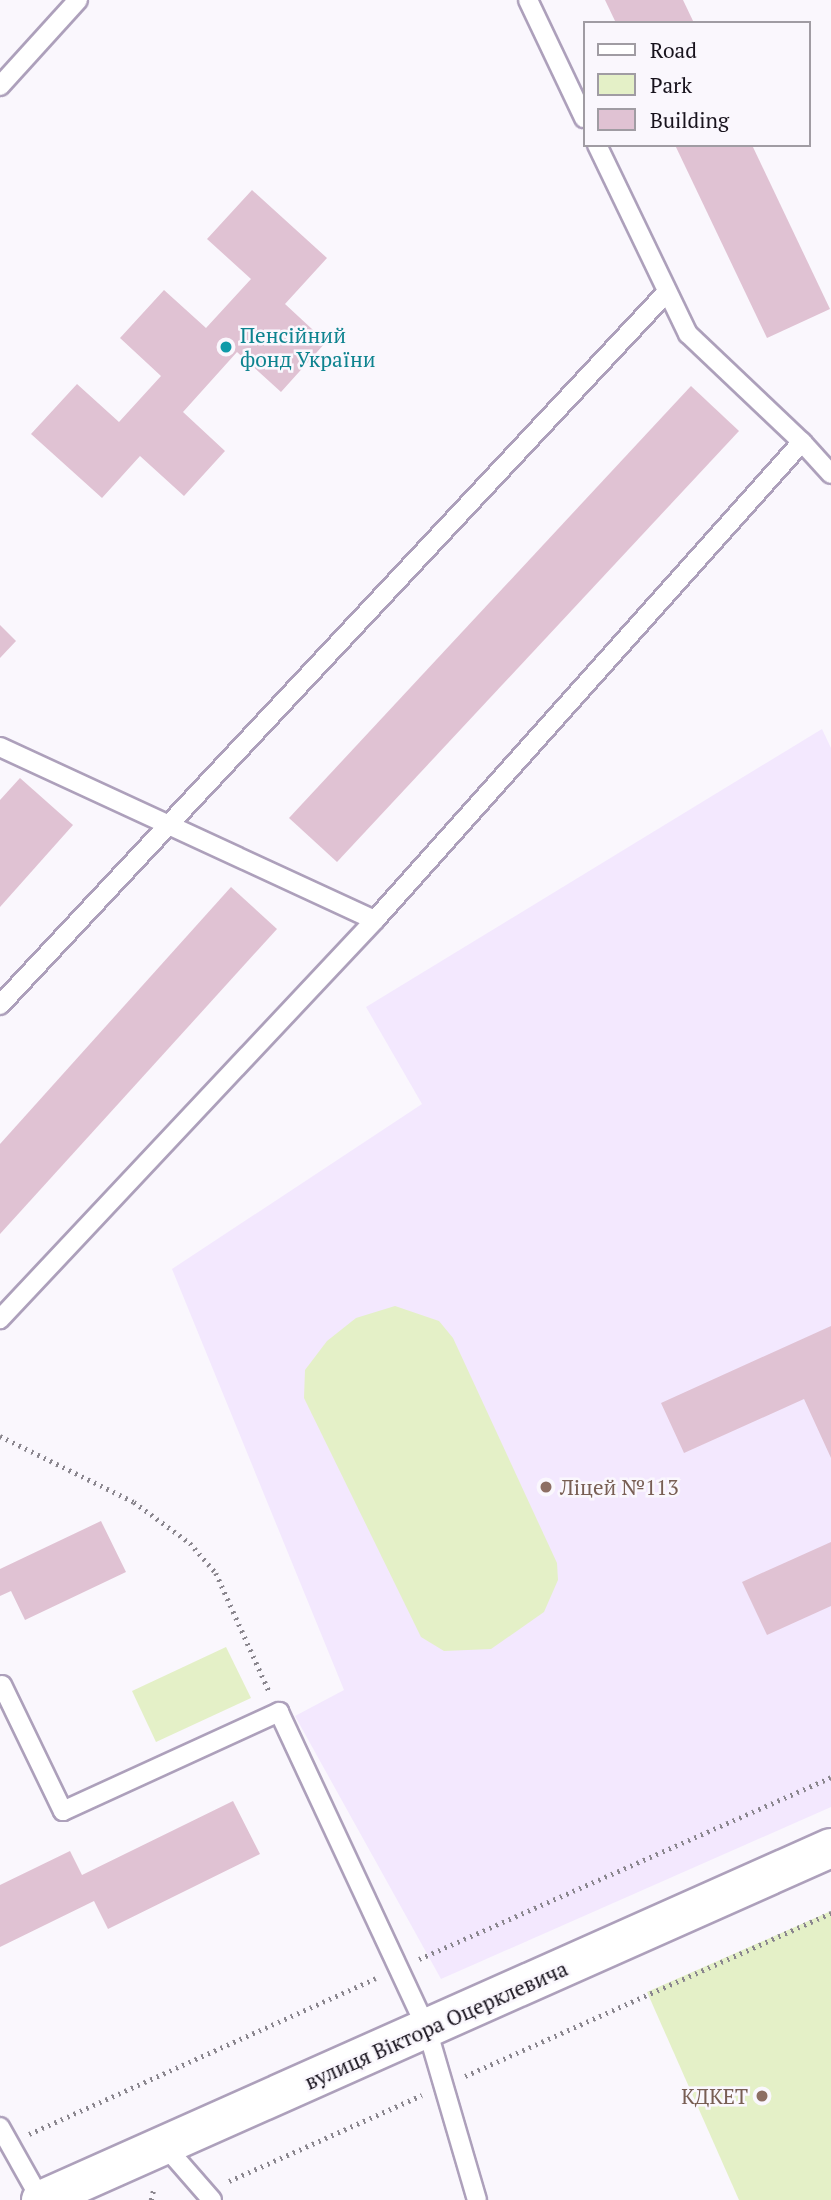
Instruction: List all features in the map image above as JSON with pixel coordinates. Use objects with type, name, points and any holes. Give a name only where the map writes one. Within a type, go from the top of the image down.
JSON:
[{"type":"street","name":"вулиця Віктора Оцерклевича","points":[[41,2200],[831,1848]]},
{"type":"lane","points":[[0,86],[78,0]]},
{"type":"lane","points":[[528,0],[582,114]]},
{"type":"lane","points":[[598,147],[688,334],[802,442],[831,474]]},
{"type":"lane","points":[[0,1005],[164,826],[667,292]]},
{"type":"lane","points":[[0,1319],[375,920],[802,442]]},
{"type":"lane","points":[[0,747],[164,826],[375,920]]},
{"type":"lane","points":[[2,1685],[63,1811],[279,1712],[427,2029],[477,2200]]},
{"type":"lane","points":[[0,2127],[41,2200]]},
{"type":"lane","points":[[164,2145],[208,2196]]},
{"type":"path","points":[[0,1436],[134,1502],[190,1543],[216,1573],[279,1712]]},
{"type":"path","points":[[208,2196],[443,2086],[831,1913]]},
{"type":"shaded area","name":"Ліцей №113","points":[[822,729],[831,748],[831,1807],[441,1979],[295,1716],[344,1690],[172,1269],[422,1104],[366,1007]]},
{"type":"green space","points":[[395,1306],[439,1321],[453,1338],[557,1563],[558,1580],[544,1612],[491,1649],[444,1651],[421,1637],[304,1398],[305,1370],[327,1341],[356,1318]]},
{"type":"green space","points":[[226,1647],[251,1698],[156,1742],[132,1691]]},
{"type":"green space","name":"КДКЕТ","points":[[831,1911],[831,2200],[739,2200],[647,1992]]},
{"type":"building","points":[[605,0],[683,0],[693,21],[615,21]]},
{"type":"building","points":[[676,147],[753,147],[830,309],[767,338]]},
{"type":"building","name":"Пенсійний фонд України","points":[[252,190],[327,258],[285,304],[326,342],[281,392],[237,352],[183,412],[225,451],[184,496],[140,456],[102,498],[31,434],[77,384],[119,422],[161,376],[120,338],[164,290],[206,328],[251,279],[207,239]]},
{"type":"building","points":[[691,386],[739,431],[337,862],[289,818]]},
{"type":"building","points":[[0,625],[16,641],[0,658]]},
{"type":"building","points":[[20,778],[73,825],[0,907],[0,800]]},
{"type":"building","points":[[231,887],[277,929],[0,1234],[0,1144]]},
{"type":"building","points":[[831,1326],[831,1458],[804,1399],[684,1453],[661,1403]]},
{"type":"building","points":[[101,1521],[126,1572],[25,1620],[11,1591],[0,1596],[0,1569]]},
{"type":"building","points":[[831,1542],[831,1606],[767,1635],[742,1582]]},
{"type":"building","points":[[233,1801],[260,1854],[108,1929],[94,1901],[0,1947],[0,1885],[70,1851],[82,1875]]},
{"type":"place","name":"Пенсійний фонд України","points":[[226,347]]},
{"type":"place","name":"Ліцей №113","points":[[546,1487]]},
{"type":"place","name":"КДКЕТ","points":[[762,2096]]}]
